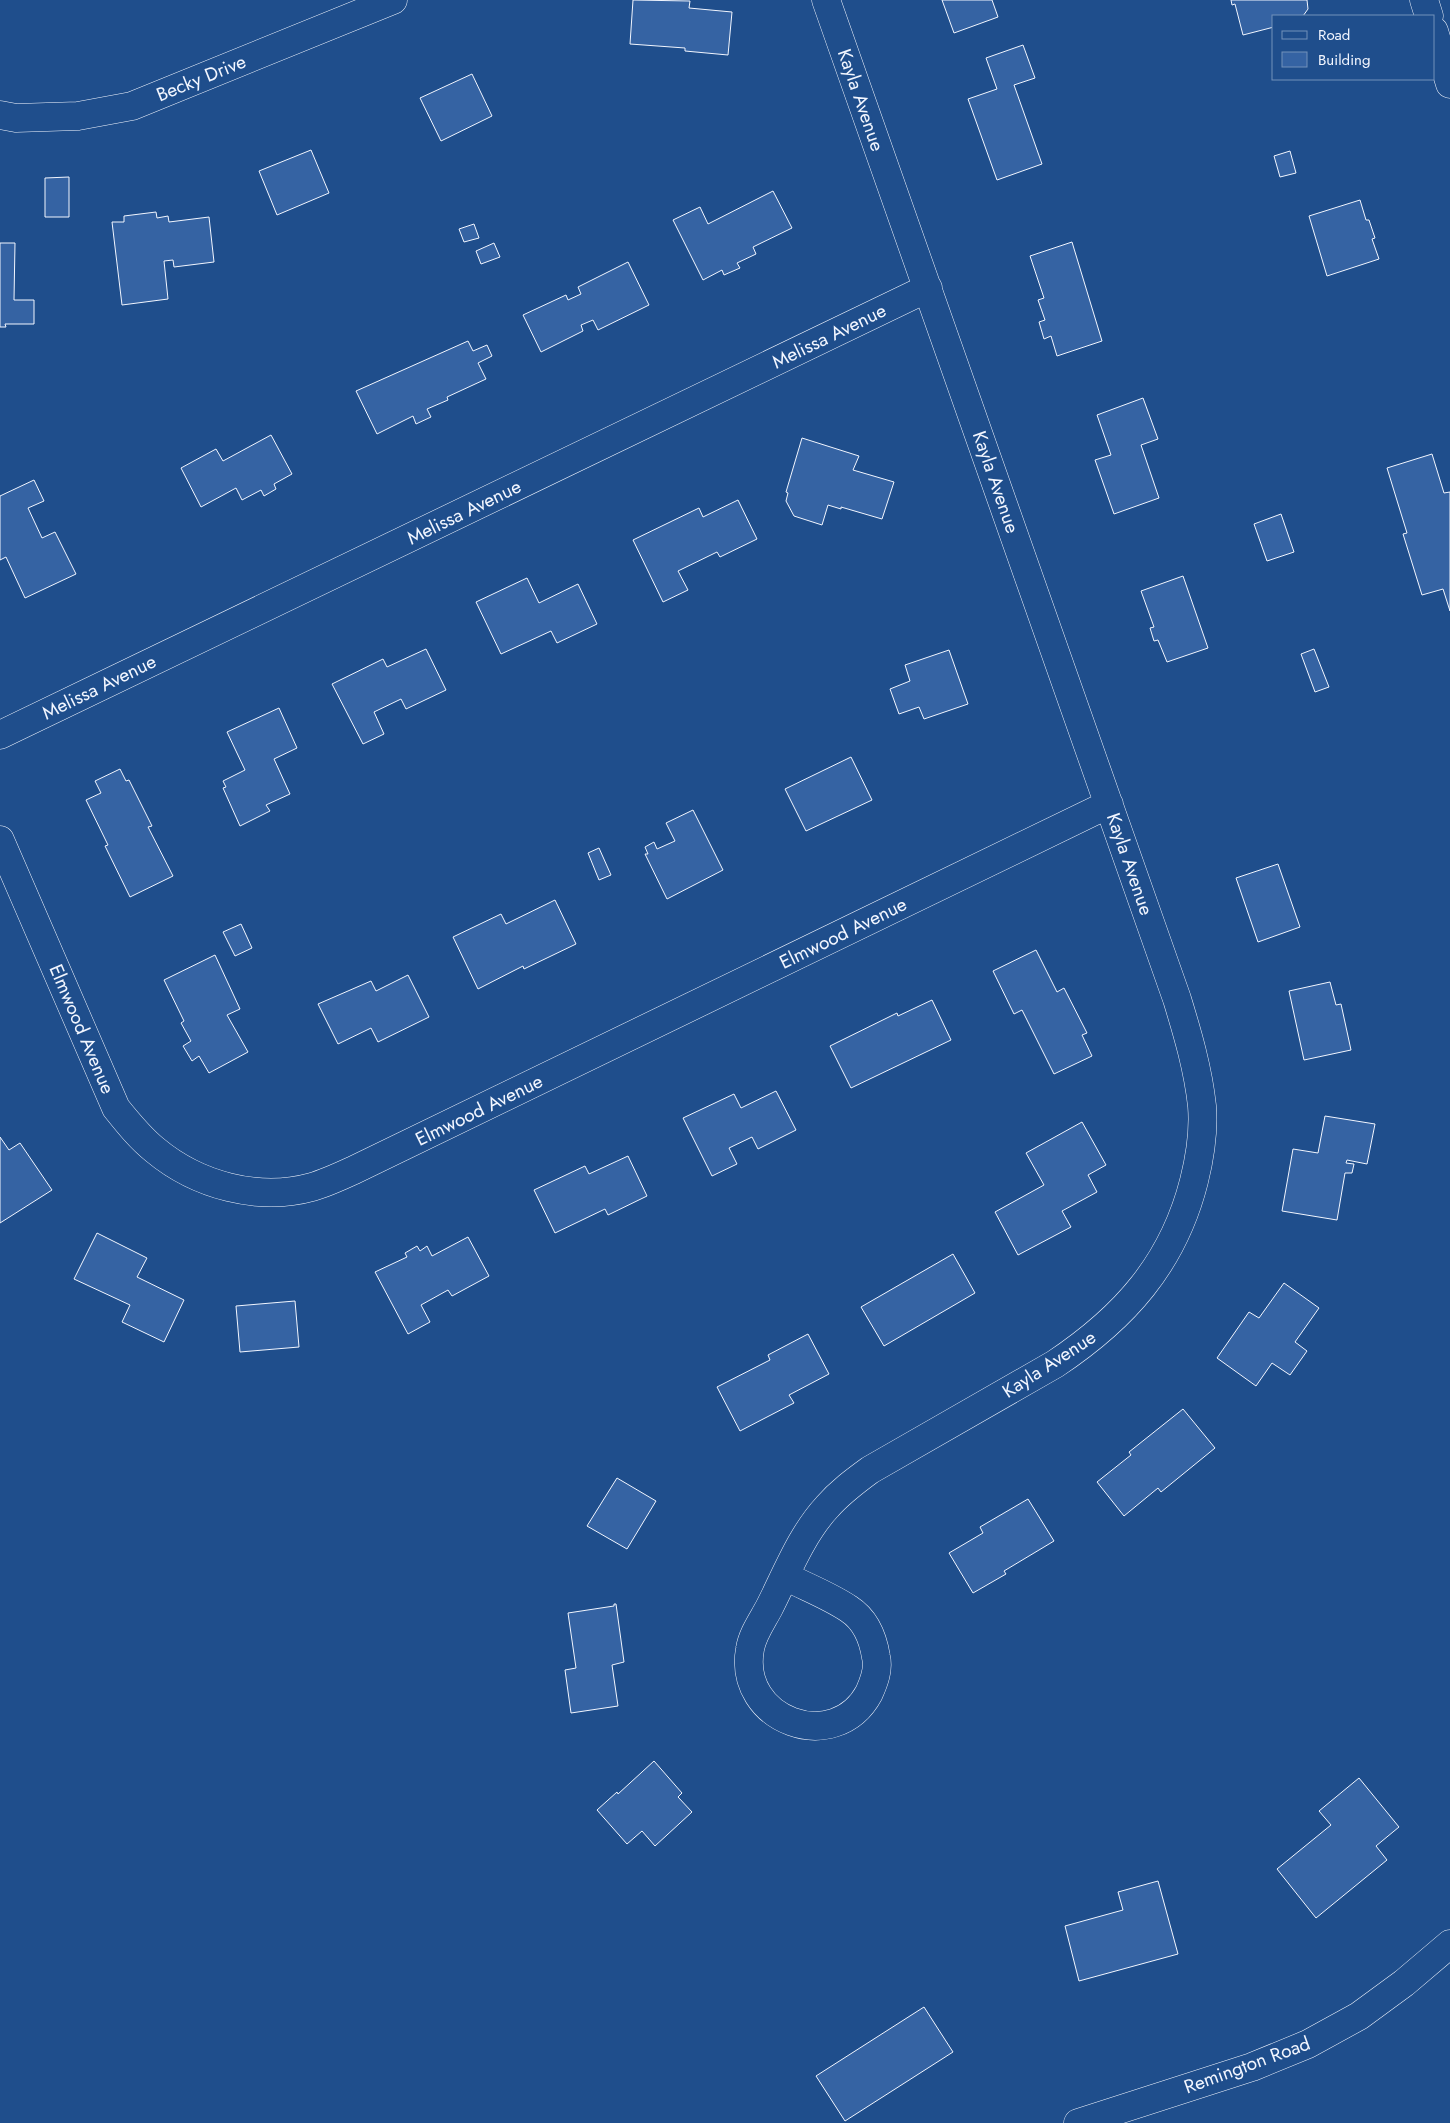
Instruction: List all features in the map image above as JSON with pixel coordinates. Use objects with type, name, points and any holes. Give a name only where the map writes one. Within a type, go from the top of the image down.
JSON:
[{"type":"street","name":"Becky Drive","points":[[0,115],[16,118],[78,116],[132,106],[393,0]]},
{"type":"street","name":"Kayla Avenue","points":[[785,1576],[850,1609],[865,1623],[874,1642],[877,1662],[874,1683],[864,1701],[848,1716],[828,1724],[807,1726],[786,1720],[768,1708],[755,1691],[749,1670],[750,1649],[785,1576],[807,1536],[826,1508],[847,1487],[870,1470],[1055,1364],[1104,1328],[1149,1279],[1180,1228],[1198,1166],[1202,1138],[1202,1108],[1196,1064],[1177,999],[826,0]]},
{"type":"street","points":[[1424,0],[1429,15]]},
{"type":"street","points":[[1435,34],[1450,84]]},
{"type":"street","name":"Melissa Avenue","points":[[0,735],[928,288]]},
{"type":"street","name":"Elmwood Avenue","points":[[0,840],[116,1108],[154,1150],[177,1166],[205,1180],[239,1190],[277,1193],[312,1187],[354,1170],[1110,804]]},
{"type":"street","name":"Remington Road","points":[[1078,2123],[1252,2067],[1308,2044],[1366,2010],[1404,1983],[1450,1944]]},
{"type":"building","points":[[633,0],[690,1],[689,8],[732,12],[728,55],[685,51],[685,48],[630,44]]},
{"type":"building","points":[[942,0],[992,0],[998,17],[954,33]]},
{"type":"building","points":[[1231,0],[1307,0],[1308,9],[1304,15],[1272,15],[1272,28],[1243,35],[1235,4],[1232,5]]},
{"type":"building","points":[[1023,45],[1035,78],[1014,85],[1042,164],[997,180],[968,99],[997,89],[986,58]]},
{"type":"building","points":[[472,74],[492,116],[441,141],[420,98]]},
{"type":"building","points":[[311,150],[329,193],[277,215],[259,171]]},
{"type":"building","points":[[1290,151],[1296,173],[1280,177],[1274,156]]},
{"type":"building","points":[[69,177],[69,217],[45,217],[45,178]]},
{"type":"building","points":[[773,191],[792,228],[753,247],[756,254],[737,263],[740,268],[724,275],[722,270],[703,280],[673,220],[700,207],[708,224]]},
{"type":"building","points":[[1360,200],[1366,220],[1369,220],[1375,238],[1372,239],[1379,259],[1327,276],[1309,216]]},
{"type":"building","points":[[156,212],[157,218],[168,216],[169,222],[209,217],[214,262],[174,267],[173,260],[164,261],[168,299],[122,305],[112,222],[124,222],[124,216]]},
{"type":"building","points":[[474,224],[479,238],[464,242],[459,229]]},
{"type":"building","points":[[1072,242],[1102,341],[1057,356],[1051,336],[1044,339],[1039,322],[1045,320],[1038,300],[1044,298],[1030,256]]},
{"type":"building","points":[[0,243],[15,243],[14,300],[34,300],[34,324],[5,324],[6,327],[0,327]]},
{"type":"building","points":[[494,243],[500,257],[481,264],[476,251]]},
{"type":"building","points":[[628,262],[649,305],[598,330],[593,320],[581,325],[583,331],[541,352],[523,315],[566,295],[568,300],[581,294],[578,287]]},
{"type":"building","points":[[468,341],[473,351],[487,345],[492,356],[478,363],[486,379],[447,397],[448,400],[427,409],[431,417],[416,424],[413,416],[377,434],[356,391]]},
{"type":"building","points":[[1143,398],[1158,439],[1141,445],[1159,498],[1114,514],[1095,460],[1111,455],[1097,415]]},
{"type":"building","points":[[271,435],[292,474],[274,484],[276,489],[264,496],[261,490],[242,500],[236,488],[201,507],[181,468],[216,449],[223,461]]},
{"type":"building","points":[[802,438],[859,456],[853,470],[894,482],[882,519],[828,505],[822,525],[794,516],[786,501],[788,493],[786,492]]},
{"type":"building","points":[[1432,454],[1444,493],[1450,492],[1450,611],[1443,589],[1422,595],[1403,534],[1407,533],[1387,468]]},
{"type":"building","points":[[34,480],[44,501],[28,508],[42,538],[55,532],[76,574],[25,598],[6,557],[0,560],[0,496]]},
{"type":"building","points":[[738,500],[757,539],[720,557],[717,552],[678,571],[688,590],[663,602],[633,540],[699,508],[703,517]]},
{"type":"building","points":[[1281,514],[1294,552],[1267,561],[1254,524]]},
{"type":"building","points":[[1183,576],[1208,648],[1167,662],[1158,640],[1154,641],[1150,628],[1154,627],[1141,591]]},
{"type":"building","points":[[527,578],[539,603],[578,584],[597,624],[557,643],[551,631],[501,654],[476,602]]},
{"type":"building","points":[[426,649],[446,690],[406,709],[401,699],[374,712],[384,734],[363,744],[332,684],[383,659],[387,667]]},
{"type":"building","points":[[1314,649],[1329,687],[1315,692],[1301,654]]},
{"type":"building","points":[[949,650],[968,704],[924,719],[919,707],[899,714],[890,689],[910,681],[905,665]]},
{"type":"building","points":[[279,708],[297,748],[274,759],[290,794],[266,805],[270,811],[240,826],[223,788],[226,787],[223,781],[245,770],[227,732]]},
{"type":"building","points":[[851,757],[872,800],[806,831],[785,789]]},
{"type":"building","points":[[120,769],[126,781],[129,780],[152,826],[148,827],[173,876],[130,897],[105,846],[108,845],[86,800],[101,793],[95,781]]},
{"type":"building","points":[[693,810],[723,870],[667,899],[645,854],[648,854],[645,847],[654,842],[657,849],[675,841],[666,823]]},
{"type":"building","points":[[599,848],[611,875],[599,880],[588,853]]},
{"type":"building","points":[[1278,864],[1300,927],[1258,942],[1236,878]]},
{"type":"building","points":[[555,900],[576,944],[524,969],[523,966],[478,989],[453,937],[501,914],[506,924]]},
{"type":"building","points":[[241,924],[252,948],[235,956],[223,932]]},
{"type":"building","points":[[1036,950],[1057,992],[1064,988],[1087,1033],[1082,1035],[1092,1056],[1054,1074],[1022,1010],[1014,1014],[993,971]]},
{"type":"building","points":[[215,955],[240,1009],[227,1015],[248,1052],[209,1073],[199,1056],[192,1061],[183,1046],[191,1041],[181,1023],[184,1021],[164,980]]},
{"type":"building","points":[[408,975],[429,1017],[378,1042],[371,1028],[338,1044],[318,1004],[371,981],[376,991]]},
{"type":"building","points":[[1330,982],[1336,1005],[1341,1004],[1351,1050],[1304,1060],[1289,991]]},
{"type":"building","points":[[932,1000],[951,1040],[851,1088],[830,1046],[897,1013],[898,1016]]},
{"type":"building","points":[[776,1091],[796,1130],[758,1149],[752,1137],[729,1148],[737,1164],[712,1176],[683,1118],[734,1094],[741,1108]]},
{"type":"building","points":[[1325,1116],[1375,1124],[1367,1164],[1347,1160],[1346,1163],[1354,1164],[1352,1173],[1345,1173],[1337,1220],[1282,1211],[1293,1149],[1318,1153]]},
{"type":"building","points":[[1082,1122],[1106,1165],[1088,1175],[1097,1192],[1062,1211],[1071,1227],[1018,1255],[995,1212],[1044,1185],[1026,1153]]},
{"type":"building","points":[[0,1137],[9,1150],[20,1143],[52,1190],[0,1223]]},
{"type":"building","points":[[628,1156],[647,1196],[608,1215],[605,1209],[555,1233],[534,1190],[585,1166],[589,1174]]},
{"type":"building","points":[[97,1233],[147,1258],[137,1277],[184,1300],[164,1342],[122,1322],[130,1305],[74,1279]]},
{"type":"building","points":[[468,1237],[489,1276],[452,1296],[448,1290],[421,1305],[430,1322],[408,1334],[375,1272],[407,1257],[405,1253],[417,1246],[420,1251],[427,1246],[432,1256]]},
{"type":"building","points":[[953,1254],[975,1293],[884,1346],[861,1307]]},
{"type":"building","points":[[1284,1283],[1319,1308],[1295,1342],[1307,1351],[1290,1375],[1272,1363],[1256,1386],[1217,1358],[1249,1312],[1259,1318]]},
{"type":"building","points":[[295,1301],[299,1347],[240,1352],[236,1306]]},
{"type":"building","points":[[808,1334],[829,1374],[789,1395],[794,1403],[740,1431],[717,1387],[770,1360],[768,1355]]},
{"type":"building","points":[[1183,1409],[1215,1448],[1161,1492],[1158,1488],[1124,1516],[1097,1482],[1131,1455],[1129,1452]]},
{"type":"building","points":[[617,1478],[656,1501],[627,1549],[587,1526]]},
{"type":"building","points":[[1028,1499],[1054,1541],[1004,1571],[1006,1574],[973,1593],[949,1553],[983,1533],[980,1527]]},
{"type":"building","points":[[616,1604],[624,1662],[612,1665],[618,1706],[571,1713],[565,1670],[576,1668],[568,1613],[614,1606]]},
{"type":"building","points":[[654,1761],[682,1793],[678,1797],[692,1812],[655,1846],[642,1831],[627,1844],[597,1810],[617,1792],[618,1794]]},
{"type":"building","points":[[1359,1778],[1399,1827],[1376,1846],[1387,1860],[1316,1918],[1277,1869],[1331,1825],[1319,1811]]},
{"type":"building","points":[[1158,1881],[1178,1954],[1079,1981],[1065,1926],[1123,1910],[1118,1892]]},
{"type":"building","points":[[924,2007],[953,2052],[845,2121],[816,2076]]}]
